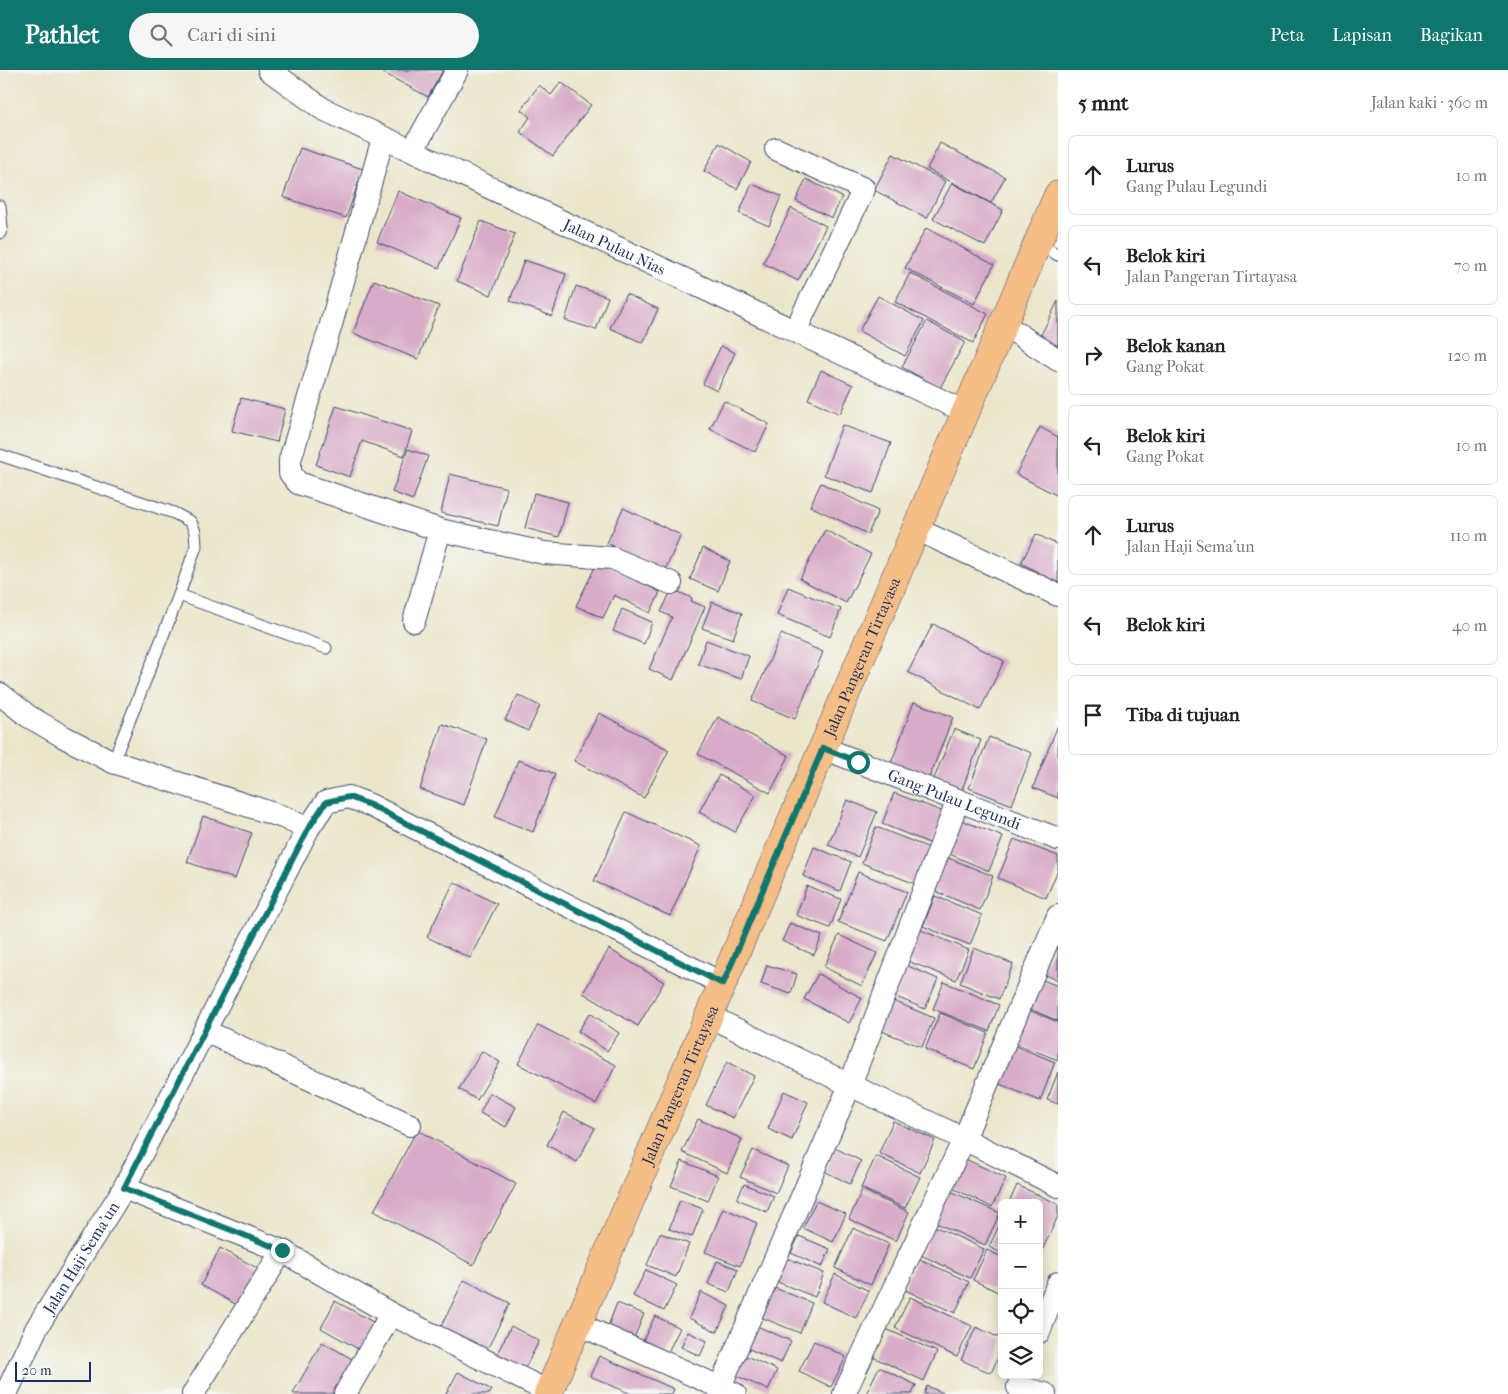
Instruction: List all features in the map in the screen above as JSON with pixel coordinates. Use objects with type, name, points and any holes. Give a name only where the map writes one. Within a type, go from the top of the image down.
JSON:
[{"type":"main road","name":"Jalan Pangeran Tirtayasa","points":[[549,1393],[1003,324],[1048,250],[1058,195]]},
{"type":"street","name":"Jalan Pulau Nias","points":[[269,70],[323,109],[966,412]]},
{"type":"street","points":[[413,150],[457,70]]},
{"type":"street","points":[[383,138],[330,328],[295,441],[290,460],[290,473],[298,483],[440,530],[544,553],[612,558],[671,582]]},
{"type":"street","points":[[776,149],[864,189],[795,331]]},
{"type":"street","points":[[1003,324],[1058,360]]},
{"type":"street","points":[[916,529],[1058,595]]},
{"type":"street","points":[[414,622],[440,530]]},
{"type":"street","points":[[0,694],[28,716],[113,762],[283,817],[308,829]]},
{"type":"street","name":"Gang Pulau Legundi","points":[[823,748],[1058,839]]},
{"type":"street","name":"Jalan Haji Sema'un","points":[[6,1394],[36,1329],[124,1188],[308,829],[326,802],[349,797],[378,809],[723,984]]},
{"type":"street","points":[[578,1324],[727,1391],[850,1085],[958,800]]},
{"type":"street","points":[[844,1394],[964,1139],[1058,916]]},
{"type":"street","points":[[709,1016],[1058,1186]]},
{"type":"street","points":[[205,1031],[410,1125]]},
{"type":"street","points":[[124,1188],[282,1250],[391,1314],[549,1393]]},
{"type":"street","points":[[193,1394],[282,1250]]},
{"type":"street","points":[[1043,1322],[1058,1283]]},
{"type":"street","points":[[345,1394],[391,1314]]},
{"type":"street","points":[[1019,1385],[1046,1394]]},
{"type":"lane","points":[[0,206],[2,228],[0,232]]},
{"type":"lane","points":[[0,454],[174,513],[191,522],[195,532],[196,546],[179,595],[113,762]]},
{"type":"lane","points":[[179,595],[326,648]]},
{"type":"building","points":[[378,70],[443,70],[428,97]]},
{"type":"building","points":[[561,82],[591,105],[553,156],[520,132],[530,117],[521,110],[539,85],[551,95]]},
{"type":"building","points":[[719,143],[751,162],[737,189],[704,171]]},
{"type":"building","points":[[940,143],[1005,177],[991,203],[927,169]]},
{"type":"building","points":[[300,148],[363,169],[346,218],[283,197]]},
{"type":"building","points":[[893,154],[945,181],[927,218],[874,190]]},
{"type":"building","points":[[806,179],[842,197],[832,218],[796,201]]},
{"type":"building","points":[[952,183],[1003,210],[985,246],[933,219]]},
{"type":"building","points":[[752,184],[781,196],[769,226],[739,213]]},
{"type":"building","points":[[398,191],[461,218],[439,268],[377,242]]},
{"type":"building","points":[[791,208],[826,226],[798,281],[763,263]]},
{"type":"building","points":[[481,221],[515,234],[491,295],[457,281]]},
{"type":"building","points":[[926,228],[994,265],[974,304],[905,268]]},
{"type":"building","points":[[524,260],[566,274],[552,316],[510,301]]},
{"type":"building","points":[[910,273],[988,314],[973,343],[895,302]]},
{"type":"building","points":[[374,280],[439,306],[418,359],[353,333]]},
{"type":"building","points":[[576,286],[608,297],[596,330],[565,320]]},
{"type":"building","points":[[626,294],[658,309],[643,343],[610,328]]},
{"type":"building","points":[[878,296],[924,321],[905,356],[859,331]]},
{"type":"building","points":[[1058,301],[1058,349],[1039,339]]},
{"type":"building","points":[[927,321],[965,342],[940,388],[902,367]]},
{"type":"building","points":[[721,346],[735,353],[717,391],[703,384]]},
{"type":"building","points":[[821,370],[853,385],[840,414],[808,399]]},
{"type":"building","points":[[241,398],[285,409],[277,442],[232,431]]},
{"type":"building","points":[[724,401],[769,424],[755,452],[710,429]]},
{"type":"building","points":[[336,406],[412,431],[404,456],[362,441],[350,477],[316,465]]},
{"type":"building","points":[[842,425],[891,443],[873,493],[824,475]]},
{"type":"building","points":[[1040,427],[1058,437],[1058,496],[1016,474]]},
{"type":"building","points":[[408,449],[428,456],[413,500],[392,492]]},
{"type":"building","points":[[450,474],[507,488],[498,526],[441,513]]},
{"type":"building","points":[[821,483],[878,511],[868,534],[810,506]]},
{"type":"building","points":[[534,493],[568,502],[559,537],[525,528]]},
{"type":"building","points":[[623,508],[681,535],[665,570],[607,543]]},
{"type":"building","points":[[825,530],[871,554],[846,603],[800,579]]},
{"type":"building","points":[[1036,534],[1058,545],[1058,583],[1021,563]]},
{"type":"building","points":[[703,548],[730,561],[718,591],[690,579]]},
{"type":"building","points":[[598,561],[660,592],[650,613],[614,595],[603,618],[576,606]]},
{"type":"building","points":[[788,587],[841,609],[830,637],[777,615]]},
{"type":"building","points":[[672,589],[692,598],[691,601],[705,607],[673,680],[649,669],[672,617],[661,612]]},
{"type":"building","points":[[712,602],[742,613],[733,639],[702,628]]},
{"type":"building","points":[[622,609],[652,622],[644,644],[613,631]]},
{"type":"building","points":[[933,624],[1004,661],[980,710],[908,672]]},
{"type":"building","points":[[781,634],[823,652],[795,719],[752,701]]},
{"type":"building","points":[[706,640],[749,656],[741,679],[698,664]]},
{"type":"building","points":[[518,695],[540,706],[528,731],[505,720]]},
{"type":"building","points":[[914,702],[953,717],[928,781],[890,766]]},
{"type":"building","points":[[599,713],[669,750],[644,798],[574,761]]},
{"type":"building","points":[[718,717],[789,756],[770,793],[698,754]]},
{"type":"building","points":[[442,724],[487,739],[464,805],[420,789]]},
{"type":"building","points":[[1058,725],[1058,798],[1033,788]]},
{"type":"building","points":[[954,729],[981,740],[961,792],[933,781]]},
{"type":"building","points":[[989,737],[1032,753],[1012,805],[969,788]]},
{"type":"building","points":[[518,760],[555,774],[533,832],[495,817]]},
{"type":"building","points":[[719,775],[756,795],[735,832],[699,812]]},
{"type":"building","points":[[894,793],[944,812],[932,844],[882,824]]},
{"type":"building","points":[[847,800],[877,812],[858,857],[828,845]]},
{"type":"building","points":[[626,812],[701,846],[670,916],[594,881]]},
{"type":"building","points":[[203,816],[252,833],[235,879],[187,862]]},
{"type":"building","points":[[954,817],[1003,837],[989,871],[940,850]]},
{"type":"building","points":[[876,827],[932,849],[918,885],[862,863]]},
{"type":"building","points":[[1014,839],[1058,856],[1058,870],[1046,898],[998,878]]},
{"type":"building","points":[[814,847],[851,862],[840,891],[803,876]]},
{"type":"building","points":[[946,857],[993,876],[980,910],[933,890]]},
{"type":"building","points":[[858,872],[907,892],[887,941],[838,922]]},
{"type":"building","points":[[454,882],[497,904],[470,958],[427,937]]},
{"type":"building","points":[[807,886],[841,899],[830,928],[796,915]]},
{"type":"building","points":[[935,896],[982,915],[970,945],[923,926]]},
{"type":"building","points":[[790,923],[822,936],[814,955],[782,941]]},
{"type":"building","points":[[916,928],[969,950],[956,980],[903,959]]},
{"type":"building","points":[[839,935],[877,953],[862,986],[824,967]]},
{"type":"building","points":[[1058,940],[1058,980],[1040,973]]},
{"type":"building","points":[[974,948],[1013,964],[999,999],[960,983]]},
{"type":"building","points":[[609,949],[664,982],[638,1026],[583,993]]},
{"type":"building","points":[[901,963],[938,979],[925,1009],[889,994]]},
{"type":"building","points":[[767,965],[797,974],[791,994],[761,984]]},
{"type":"building","points":[[818,974],[862,998],[849,1023],[804,999]]},
{"type":"building","points":[[1040,979],[1058,986],[1058,1021],[1028,1008]]},
{"type":"building","points":[[944,982],[999,1005],[989,1031],[933,1009]]},
{"type":"building","points":[[886,998],[934,1018],[922,1047],[874,1028]]},
{"type":"building","points":[[1026,1009],[1058,1022],[1058,1060],[1012,1042]]},
{"type":"building","points":[[590,1013],[619,1033],[607,1051],[578,1031]]},
{"type":"building","points":[[940,1013],[988,1033],[974,1069],[925,1049]]},
{"type":"building","points":[[538,1025],[616,1065],[596,1104],[518,1064]]},
{"type":"building","points":[[1011,1044],[1055,1062],[1040,1101],[995,1082]]},
{"type":"building","points":[[482,1051],[500,1062],[477,1100],[459,1089]]},
{"type":"building","points":[[727,1062],[754,1076],[733,1118],[706,1105]]},
{"type":"building","points":[[1058,1072],[1058,1104],[1047,1100]]},
{"type":"building","points":[[784,1091],[808,1102],[792,1140],[768,1129]]},
{"type":"building","points":[[490,1093],[516,1107],[506,1127],[480,1113]]},
{"type":"building","points":[[564,1112],[595,1128],[577,1162],[547,1145]]},
{"type":"building","points":[[698,1119],[742,1139],[727,1173],[682,1152]]},
{"type":"building","points":[[893,1121],[935,1140],[920,1173],[879,1153]]},
{"type":"building","points":[[417,1130],[516,1184],[473,1265],[374,1211]]},
{"type":"building","points":[[835,1148],[861,1161],[850,1184],[824,1171]]},
{"type":"building","points":[[753,1150],[788,1166],[776,1193],[740,1177]]},
{"type":"building","points":[[876,1156],[920,1177],[905,1208],[861,1188]]},
{"type":"building","points":[[961,1157],[1006,1178],[992,1207],[948,1186]]},
{"type":"building","points":[[682,1161],[718,1176],[708,1201],[671,1186]]},
{"type":"building","points":[[744,1184],[774,1196],[767,1212],[737,1199]]},
{"type":"building","points":[[1017,1185],[1058,1204],[1058,1216],[1043,1248],[1043,1199],[1011,1199]]},
{"type":"building","points":[[862,1190],[909,1212],[896,1241],[849,1219]]},
{"type":"building","points":[[948,1190],[998,1212],[998,1217],[985,1245],[934,1222]]},
{"type":"building","points":[[680,1200],[703,1209],[692,1237],[669,1229]]},
{"type":"building","points":[[816,1201],[846,1214],[833,1242],[803,1228]]},
{"type":"building","points":[[723,1208],[757,1223],[740,1266],[705,1252]]},
{"type":"building","points":[[934,1226],[984,1249],[970,1278],[921,1255]]},
{"type":"building","points":[[853,1228],[889,1244],[871,1285],[835,1268]]},
{"type":"building","points":[[998,1228],[998,1251],[989,1247]]},
{"type":"building","points":[[660,1233],[689,1244],[676,1277],[647,1265]]},
{"type":"building","points":[[799,1236],[830,1249],[822,1267],[791,1253]]},
{"type":"building","points":[[220,1248],[259,1269],[239,1306],[201,1285]]},
{"type":"building","points":[[987,1250],[998,1255],[998,1292],[973,1280]]},
{"type":"building","points":[[784,1257],[824,1273],[815,1297],[775,1281]]},
{"type":"building","points":[[917,1258],[969,1282],[955,1313],[903,1289]]},
{"type":"building","points":[[717,1261],[738,1269],[729,1292],[708,1284]]},
{"type":"building","points":[[646,1270],[677,1285],[664,1311],[633,1296]]},
{"type":"building","points":[[835,1274],[869,1291],[856,1318],[822,1302]]},
{"type":"building","points":[[464,1280],[510,1303],[486,1352],[440,1329]]},
{"type":"building","points":[[770,1286],[812,1303],[800,1333],[758,1316]]},
{"type":"building","points":[[701,1292],[729,1306],[717,1332],[689,1318]]},
{"type":"building","points":[[910,1297],[972,1326],[957,1357],[895,1328]]},
{"type":"building","points":[[335,1301],[375,1323],[360,1350],[321,1328]]},
{"type":"building","points":[[617,1303],[644,1314],[631,1345],[605,1334]]},
{"type":"building","points":[[655,1316],[680,1328],[664,1360],[640,1347]]},
{"type":"building","points":[[511,1326],[539,1341],[522,1374],[494,1360]]},
{"type":"building","points":[[757,1326],[791,1341],[781,1363],[747,1348]]},
{"type":"building","points":[[976,1327],[998,1337],[998,1358],[991,1373],[961,1360]]},
{"type":"building","points":[[886,1329],[937,1352],[924,1381],[873,1357]]},
{"type":"building","points":[[688,1332],[707,1341],[700,1356],[681,1347]]},
{"type":"building","points":[[814,1341],[846,1357],[831,1387],[799,1371]]},
{"type":"building","points":[[322,1342],[354,1360],[335,1394],[294,1394],[293,1393]]},
{"type":"building","points":[[744,1355],[777,1370],[768,1390],[735,1375]]},
{"type":"building","points":[[599,1356],[674,1389],[672,1394],[631,1394],[590,1376]]},
{"type":"building","points":[[879,1367],[916,1385],[912,1394],[866,1394]]},
{"type":"building","points":[[458,1372],[492,1390],[489,1394],[446,1394]]},
{"type":"building","points":[[927,1386],[945,1394],[924,1394]]},
{"type":"route","points":[[282,1250],[124,1188],[308,829],[326,802],[349,797],[370,805],[723,984],[823,748],[858,762]]}]
